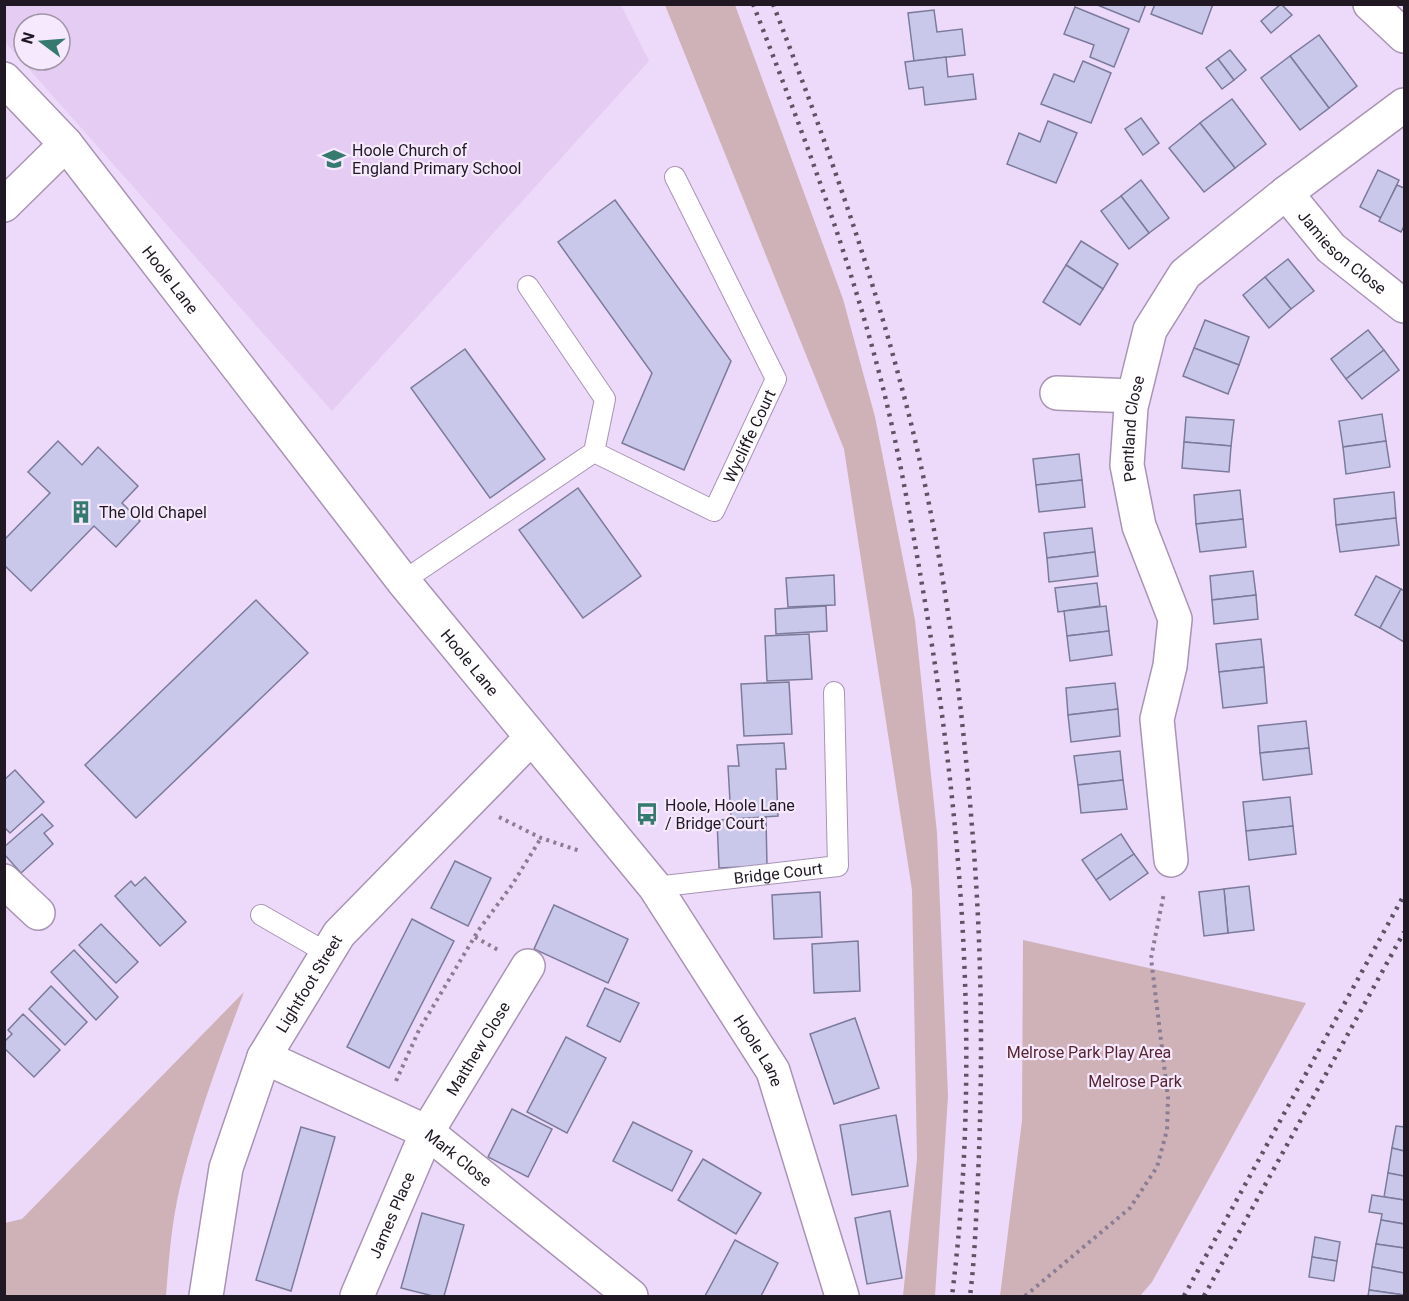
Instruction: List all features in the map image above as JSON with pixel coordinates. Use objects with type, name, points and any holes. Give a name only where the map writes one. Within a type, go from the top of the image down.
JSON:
[{"type":"street","points":[[1370,4],[1404,36]]},
{"type":"street","name":"Hoole Lane","points":[[4,79],[66,144],[403,581],[655,887],[773,1071],[842,1296]]},
{"type":"street","name":"Pentland Close","points":[[1171,860],[1157,719],[1170,666],[1175,619],[1139,526],[1127,465],[1133,396],[1150,330],[1185,274],[1286,193],[1404,105]]},
{"type":"street","points":[[4,205],[66,144]]},
{"type":"street","name":"Jamieson Close","points":[[1286,193],[1331,248],[1404,306]]},
{"type":"street","points":[[1057,393],[1133,396]]},
{"type":"street","name":"Lightfoot Street","points":[[206,1296],[226,1168],[264,1057],[339,934],[531,738]]},
{"type":"street","points":[[4,881],[38,913]]},
{"type":"street","name":"Matthew Close","points":[[427,1132],[528,966]]},
{"type":"street","name":"Mark Close","points":[[264,1057],[427,1132],[631,1296]]},
{"type":"street","name":"James Place","points":[[357,1296],[427,1132]]},
{"type":"lane","name":"Wycliffe Court","points":[[594,452],[714,511],[776,379],[675,177]]},
{"type":"lane","points":[[403,581],[594,452],[604,399],[528,286]]},
{"type":"lane","name":"Bridge Court","points":[[655,887],[838,866],[834,692]]},
{"type":"lane","points":[[261,915],[327,953]]},
{"type":"path","points":[[468,802],[541,838],[584,852]]},
{"type":"path","points":[[382,1112],[419,1030],[478,931],[512,885],[541,838]]},
{"type":"path","points":[[1025,1296],[1130,1208],[1157,1167],[1167,1130],[1168,1098],[1151,958],[1171,860]]},
{"type":"shaded area","name":"Hoole Church of England Primary School","points":[[4,5],[621,5],[649,61],[332,411],[32,72],[72,72],[72,12],[12,12],[12,50],[5,42]]},
{"type":"green space","points":[[665,5],[735,5],[843,299],[875,417],[915,620],[937,833],[948,1096],[935,1296],[903,1296],[917,1159],[912,890],[844,449]]},
{"type":"green space","name":"Melrose Park","points":[[1023,940],[1306,1003],[1152,1282],[1140,1296],[1000,1296],[1022,1121]]},
{"type":"green space","points":[[244,992],[218,1062],[188,1155],[173,1222],[166,1296],[5,1296],[5,1223],[22,1219]]},
{"type":"building","points":[[1095,4],[1146,4],[1139,22]]},
{"type":"building","points":[[1155,4],[1213,4],[1202,34],[1151,14]]},
{"type":"building","points":[[1281,4],[1292,15],[1271,33],[1261,21]]},
{"type":"building","points":[[1075,7],[1129,29],[1114,67],[1090,57],[1094,45],[1064,34]]},
{"type":"building","points":[[934,10],[937,32],[962,29],[965,55],[914,61],[908,13]]},
{"type":"building","points":[[1319,35],[1357,86],[1329,108],[1290,56]]},
{"type":"building","points":[[1230,50],[1246,70],[1234,80],[1218,59]]},
{"type":"building","points":[[1290,56],[1329,108],[1300,130],[1261,78]]},
{"type":"building","points":[[946,57],[948,77],[973,74],[976,99],[925,105],[923,87],[909,89],[905,62]]},
{"type":"building","points":[[1218,59],[1234,80],[1222,89],[1206,68]]},
{"type":"building","points":[[1083,61],[1111,73],[1091,123],[1041,104],[1054,74],[1074,82]]},
{"type":"building","points":[[1232,99],[1266,144],[1235,168],[1200,123]]},
{"type":"building","points":[[1141,118],[1159,143],[1143,155],[1125,129]]},
{"type":"building","points":[[1048,121],[1077,133],[1056,183],[1007,164],[1019,133],[1040,142]]},
{"type":"building","points":[[1200,123],[1235,168],[1204,192],[1169,148]]},
{"type":"building","points":[[1378,170],[1399,180],[1381,218],[1360,207]]},
{"type":"building","points":[[1141,180],[1169,218],[1149,233],[1121,196]]},
{"type":"building","points":[[1397,185],[1404,188],[1404,226],[1401,232],[1379,221]]},
{"type":"building","points":[[1121,196],[1149,233],[1129,249],[1101,211]]},
{"type":"building","points":[[615,200],[731,361],[684,470],[622,443],[652,373],[558,242]]},
{"type":"building","points":[[1081,241],[1118,264],[1103,289],[1066,265]]},
{"type":"building","points":[[1288,259],[1314,291],[1291,309],[1265,277]]},
{"type":"building","points":[[1066,265],[1103,289],[1080,325],[1043,302]]},
{"type":"building","points":[[1265,277],[1291,309],[1269,328],[1243,295]]},
{"type":"building","points":[[1205,320],[1249,337],[1239,365],[1194,348]]},
{"type":"building","points":[[1368,330],[1384,350],[1346,379],[1331,359]]},
{"type":"building","points":[[1194,348],[1239,365],[1228,394],[1183,376]]},
{"type":"building","points":[[465,349],[545,459],[490,498],[411,388]]},
{"type":"building","points":[[1384,350],[1399,370],[1362,399],[1346,379]]},
{"type":"building","points":[[1382,414],[1386,441],[1343,447],[1339,421]]},
{"type":"building","points":[[1186,417],[1234,420],[1231,446],[1184,442]]},
{"type":"building","name":"The Old Chapel","points":[[58,441],[82,465],[98,447],[138,486],[122,503],[140,521],[116,547],[94,526],[31,591],[4,565],[4,540],[50,493],[28,472]]},
{"type":"building","points":[[1386,441],[1390,467],[1346,474],[1343,447]]},
{"type":"building","points":[[1184,442],[1231,446],[1229,472],[1182,468]]},
{"type":"building","points":[[1079,454],[1082,480],[1036,485],[1033,459]]},
{"type":"building","points":[[1082,480],[1085,507],[1039,512],[1036,485]]},
{"type":"building","points":[[578,488],[641,576],[583,618],[519,530]]},
{"type":"building","points":[[1240,490],[1243,519],[1196,524],[1194,495]]},
{"type":"building","points":[[1394,492],[1396,518],[1336,525],[1334,499]]},
{"type":"building","points":[[1396,518],[1399,545],[1340,552],[1336,525]]},
{"type":"building","points":[[1243,519],[1246,547],[1200,552],[1196,524]]},
{"type":"building","points":[[1092,528],[1095,552],[1047,558],[1044,533]]},
{"type":"building","points":[[1095,552],[1098,576],[1049,582],[1047,558]]},
{"type":"building","points":[[1253,571],[1256,595],[1212,600],[1210,576]]},
{"type":"building","points":[[834,575],[835,605],[788,607],[786,578]]},
{"type":"building","points":[[1376,576],[1401,589],[1380,628],[1355,615]]},
{"type":"building","points":[[1097,583],[1100,606],[1058,612],[1055,588]]},
{"type":"building","points":[[1401,589],[1404,591],[1404,642],[1380,628]]},
{"type":"building","points":[[1256,595],[1258,619],[1214,624],[1212,600]]},
{"type":"building","points":[[256,600],[308,653],[136,818],[85,765]]},
{"type":"building","points":[[826,606],[827,631],[776,634],[775,609]]},
{"type":"building","points":[[1106,606],[1109,631],[1067,636],[1064,611]]},
{"type":"building","points":[[1109,631],[1112,655],[1070,661],[1067,636]]},
{"type":"building","points":[[809,634],[812,679],[767,681],[765,636]]},
{"type":"building","points":[[1261,639],[1264,667],[1219,672],[1216,644]]},
{"type":"building","points":[[1264,667],[1267,703],[1223,708],[1219,672]]},
{"type":"building","points":[[789,682],[792,734],[744,736],[741,684]]},
{"type":"building","points":[[1115,683],[1118,709],[1068,715],[1066,688]]},
{"type":"building","points":[[1118,709],[1120,736],[1071,742],[1068,715]]},
{"type":"building","points":[[1306,721],[1309,748],[1260,753],[1258,726]]},
{"type":"building","points":[[784,743],[786,769],[776,769],[778,816],[731,819],[728,766],[739,766],[737,745]]},
{"type":"building","points":[[1309,748],[1312,774],[1263,780],[1260,753]]},
{"type":"building","points":[[1120,751],[1123,780],[1078,785],[1074,756]]},
{"type":"building","points":[[15,770],[44,802],[10,833],[4,827],[4,780]]},
{"type":"building","points":[[1123,780],[1127,809],[1081,813],[1078,785]]},
{"type":"building","points":[[1290,797],[1293,826],[1246,831],[1243,802]]},
{"type":"building","points":[[42,814],[53,826],[44,833],[53,844],[21,873],[4,854],[4,847]]},
{"type":"building","points":[[766,818],[767,866],[719,868],[717,820]]},
{"type":"building","points":[[1293,826],[1296,854],[1249,860],[1246,831]]},
{"type":"building","points":[[1121,834],[1134,854],[1096,880],[1082,860]]},
{"type":"building","points":[[1134,854],[1148,873],[1110,900],[1096,880]]},
{"type":"building","points":[[455,861],[491,878],[468,926],[431,908]]},
{"type":"building","points":[[145,877],[186,922],[160,946],[115,896],[131,881],[135,886]]},
{"type":"building","points":[[1249,886],[1254,930],[1228,933],[1224,889]]},
{"type":"building","points":[[1224,889],[1228,933],[1204,936],[1199,892]]},
{"type":"building","points":[[820,892],[822,937],[774,939],[772,895]]},
{"type":"building","points":[[554,905],[628,939],[608,983],[534,949]]},
{"type":"building","points":[[412,919],[454,941],[389,1068],[347,1047]]},
{"type":"building","points":[[101,924],[138,962],[116,983],[79,945]]},
{"type":"building","points":[[858,941],[860,991],[814,993],[812,944]]},
{"type":"building","points":[[74,950],[118,997],[96,1020],[51,972]]},
{"type":"building","points":[[51,986],[87,1022],[65,1045],[29,1009]]},
{"type":"building","points":[[605,988],[639,1003],[620,1042],[587,1026]]},
{"type":"building","points":[[23,1014],[60,1050],[34,1077],[4,1048],[4,1042],[12,1034],[8,1030]]},
{"type":"building","points":[[855,1018],[879,1088],[834,1104],[810,1034]]},
{"type":"building","points":[[566,1037],[606,1058],[567,1133],[527,1112]]},
{"type":"building","points":[[512,1109],[552,1129],[528,1177],[488,1157]]},
{"type":"building","points":[[896,1115],[908,1186],[852,1195],[840,1125]]},
{"type":"building","points":[[633,1122],[692,1151],[672,1191],[613,1161]]},
{"type":"building","points":[[1396,1126],[1404,1127],[1404,1151],[1392,1148]]},
{"type":"building","points":[[301,1127],[335,1137],[291,1291],[256,1280]]},
{"type":"building","points":[[1392,1148],[1404,1151],[1404,1176],[1388,1173]]},
{"type":"building","points":[[703,1159],[761,1193],[736,1234],[678,1200]]},
{"type":"building","points":[[1388,1173],[1404,1176],[1404,1200],[1384,1197]]},
{"type":"building","points":[[1372,1195],[1404,1200],[1404,1224],[1381,1220],[1382,1214],[1369,1212]]},
{"type":"building","points":[[890,1211],[902,1278],[867,1284],[855,1218]]},
{"type":"building","points":[[422,1213],[464,1225],[444,1296],[433,1296],[401,1288]]},
{"type":"building","points":[[1381,1220],[1404,1224],[1404,1248],[1376,1244]]},
{"type":"building","points":[[1315,1237],[1340,1242],[1337,1261],[1312,1257]]},
{"type":"building","points":[[735,1240],[778,1263],[761,1296],[705,1296]]},
{"type":"building","points":[[1376,1244],[1404,1248],[1404,1273],[1372,1267]]},
{"type":"building","points":[[1312,1257],[1337,1261],[1334,1281],[1309,1277]]},
{"type":"building","points":[[1372,1267],[1404,1273],[1404,1295],[1369,1290]]},
{"type":"building","points":[[1369,1290],[1404,1295],[1404,1296],[1368,1296]]},
{"type":"railway","points":[[753,4],[824,194],[870,339],[900,466],[938,683],[958,858],[964,945],[965,1121],[961,1208],[952,1296]]},
{"type":"railway","points":[[773,4],[842,191],[887,333],[927,494],[947,609],[968,782],[980,966],[980,1134],[970,1296]]},
{"type":"railway","points":[[1184,1296],[1404,895]]},
{"type":"railway","points":[[1204,1296],[1404,932]]},
{"type":"place","name":"Hoole Church of England Primary School","points":[[334,159]]},
{"type":"place","name":"The Old Chapel","points":[[81,512]]},
{"type":"place","name":"Hoole, Hoole Lane / Bridge Court","points":[[647,814]]},
{"type":"park label","name":"Melrose Park Play Area","points":[[1089,1052]]}]
